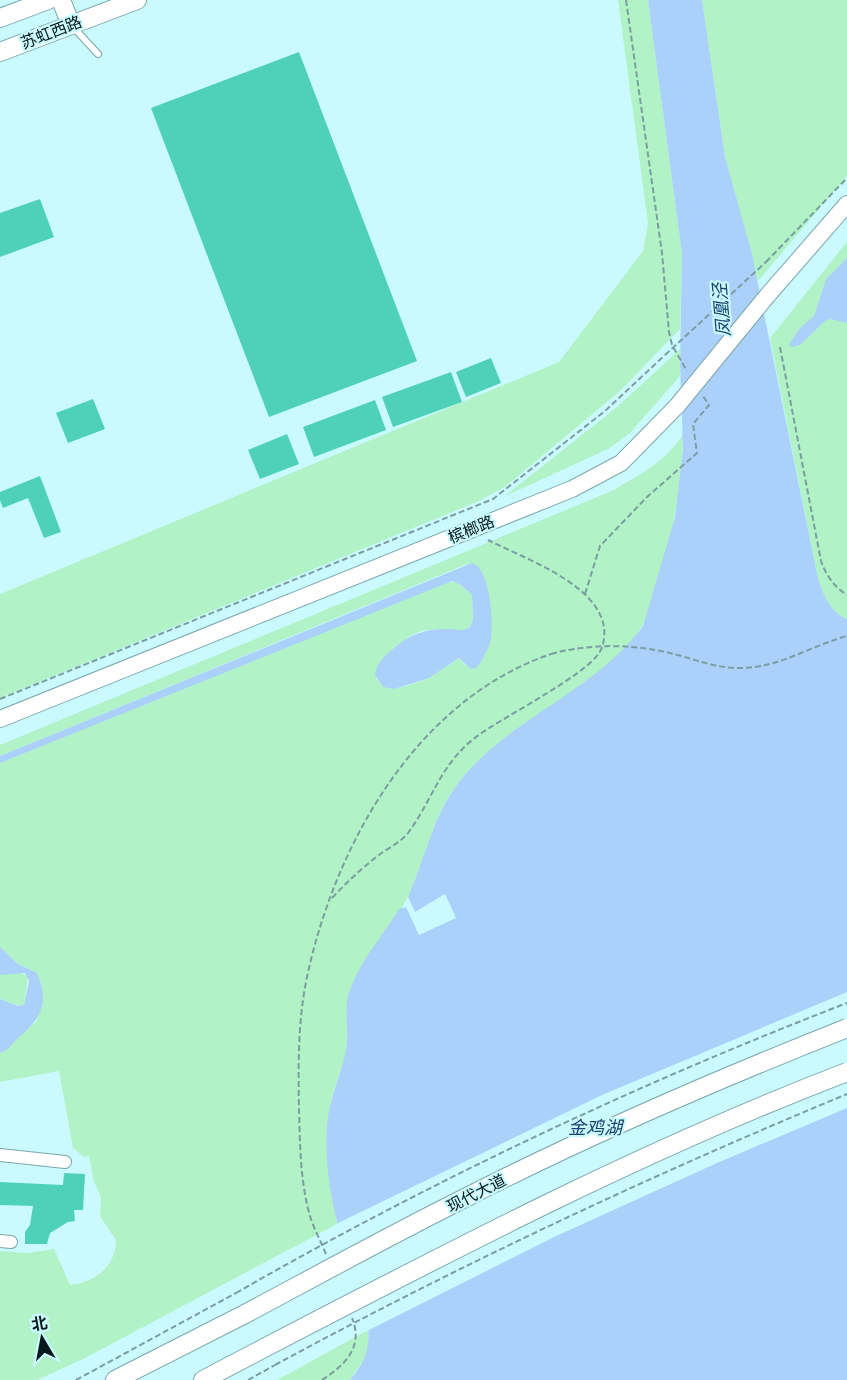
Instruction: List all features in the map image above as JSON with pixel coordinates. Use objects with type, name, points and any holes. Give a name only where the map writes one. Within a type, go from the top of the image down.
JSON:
[{"type":"main road","name":"苏虹西路","points":[[0,18],[47,0]]},
{"type":"main road","points":[[61,0],[71,25]]},
{"type":"main road","name":"苏虹西路","points":[[0,52],[137,0]]},
{"type":"main road","name":"槟榔路","points":[[0,718],[470,530],[603,474],[637,449],[677,406],[767,296],[847,204]]},
{"type":"main road","name":"现代大道","points":[[115,1380],[556,1153],[713,1083],[847,1028]]},
{"type":"main road","points":[[203,1380],[480,1235],[719,1125],[847,1072]]},
{"type":"street","points":[[0,1155],[65,1162]]},
{"type":"lane","points":[[47,0],[98,54]]},
{"type":"path","points":[[626,0],[662,253],[669,332],[675,351],[692,378]]},
{"type":"path","points":[[0,699],[493,499],[605,411],[766,262],[847,178]]},
{"type":"path","points":[[780,347],[821,561],[826,575],[839,591],[847,595]]},
{"type":"path","points":[[585,594],[600,546],[647,496],[697,453],[693,424],[709,405],[698,387]]},
{"type":"path","points":[[329,900],[350,879],[408,833],[448,764],[472,741],[595,659],[601,651],[604,626],[601,615],[585,594],[568,580],[470,530]]},
{"type":"path","points":[[329,1261],[311,1218],[304,1182],[297,1078],[299,1033],[309,968],[342,865],[374,807],[421,742],[479,689],[515,668],[551,654],[580,648],[634,646],[706,663],[742,668],[787,661],[847,636]]},
{"type":"path","points":[[76,1380],[451,1179],[567,1123],[769,1034],[847,1003]]},
{"type":"path","points":[[248,1380],[363,1318],[576,1212],[695,1158],[847,1094]]},
{"type":"path","points":[[322,1380],[344,1365],[351,1355],[357,1333],[350,1312]]},
{"type":"green space","points":[[618,0],[648,0],[682,254],[680,329],[619,392],[506,486],[479,501],[0,698],[0,594],[559,362],[643,251],[648,223]]},
{"type":"green space","points":[[702,0],[847,0],[847,176],[758,281],[725,157]]},
{"type":"green space","points":[[847,242],[847,619],[835,612],[831,606],[817,574],[770,338]]},
{"type":"green space","points":[[680,349],[680,376],[630,433],[608,449],[505,496],[616,408]]},
{"type":"green space","points":[[683,434],[680,481],[669,542],[662,573],[643,625],[615,659],[491,749],[460,781],[441,810],[404,904],[365,961],[352,985],[347,1007],[346,1051],[330,1105],[327,1135],[328,1165],[337,1224],[83,1359],[37,1380],[0,1380],[0,1251],[27,1253],[54,1249],[70,1285],[96,1277],[102,1272],[112,1258],[116,1240],[100,1216],[101,1197],[94,1182],[89,1156],[84,1157],[73,1148],[59,1071],[0,1082],[0,1053],[37,1021],[41,987],[37,973],[18,964],[0,947],[0,763],[447,582],[457,582],[472,595],[473,619],[470,627],[459,630],[428,630],[413,634],[381,660],[376,676],[377,680],[394,689],[429,678],[459,658],[466,666],[482,659],[491,634],[489,599],[467,564],[0,756],[0,745],[614,490],[661,459]]},
{"type":"green space","points":[[20,973],[28,976],[24,1005],[19,1006],[0,999],[0,975]]},
{"type":"green space","points":[[368,1330],[368,1353],[350,1380],[277,1380]]},
{"type":"water","name":"金鸡湖","points":[[648,0],[702,0],[725,157],[752,254],[817,574],[824,594],[835,612],[847,619],[847,1380],[350,1380],[365,1355],[368,1326],[338,1227],[328,1176],[327,1125],[346,1050],[347,1003],[351,987],[367,957],[399,909],[406,907],[419,935],[456,918],[445,894],[415,912],[408,897],[434,828],[449,796],[473,766],[493,747],[605,666],[643,626],[675,517],[683,449],[680,363],[682,254]]},
{"type":"water","points":[[847,258],[847,323],[830,319],[825,321],[800,345],[792,347],[789,345],[799,329],[814,316],[826,279]]},
{"type":"water","points":[[472,563],[478,567],[487,586],[492,624],[490,643],[476,668],[471,669],[459,658],[429,678],[394,689],[383,687],[375,675],[377,666],[384,657],[413,635],[435,629],[461,630],[470,627],[473,619],[472,595],[461,585],[452,581],[0,763],[0,756]]},
{"type":"water","points":[[0,947],[18,964],[37,973],[43,993],[43,1002],[38,1017],[8,1049],[0,1053],[0,999],[18,1006],[24,1005],[29,981],[25,973],[0,975]]},
{"type":"pier","points":[[847,992],[847,1108],[717,1163],[554,1237],[365,1332],[334,1225],[602,1095]]},
{"type":"building","points":[[299,52],[417,361],[269,417],[151,108]]},
{"type":"building","points":[[40,199],[54,237],[0,257],[0,213]]},
{"type":"building","points":[[491,358],[501,383],[466,397],[456,372]]},
{"type":"building","points":[[451,372],[462,402],[393,427],[382,397]]},
{"type":"building","points":[[93,399],[105,429],[68,443],[56,413]]},
{"type":"building","points":[[375,400],[386,430],[314,457],[303,427]]},
{"type":"building","points":[[287,434],[299,464],[260,479],[248,450]]},
{"type":"building","points":[[40,476],[61,532],[44,538],[28,498],[3,508],[0,500],[0,492]]},
{"type":"building","points":[[64,1173],[85,1174],[83,1210],[74,1210],[75,1221],[68,1222],[50,1233],[47,1244],[25,1244],[25,1232],[30,1225],[33,1206],[0,1205],[0,1182],[63,1185]]},
{"type":"water label","name":"凤凰泾","points":[[722,310]]}]
